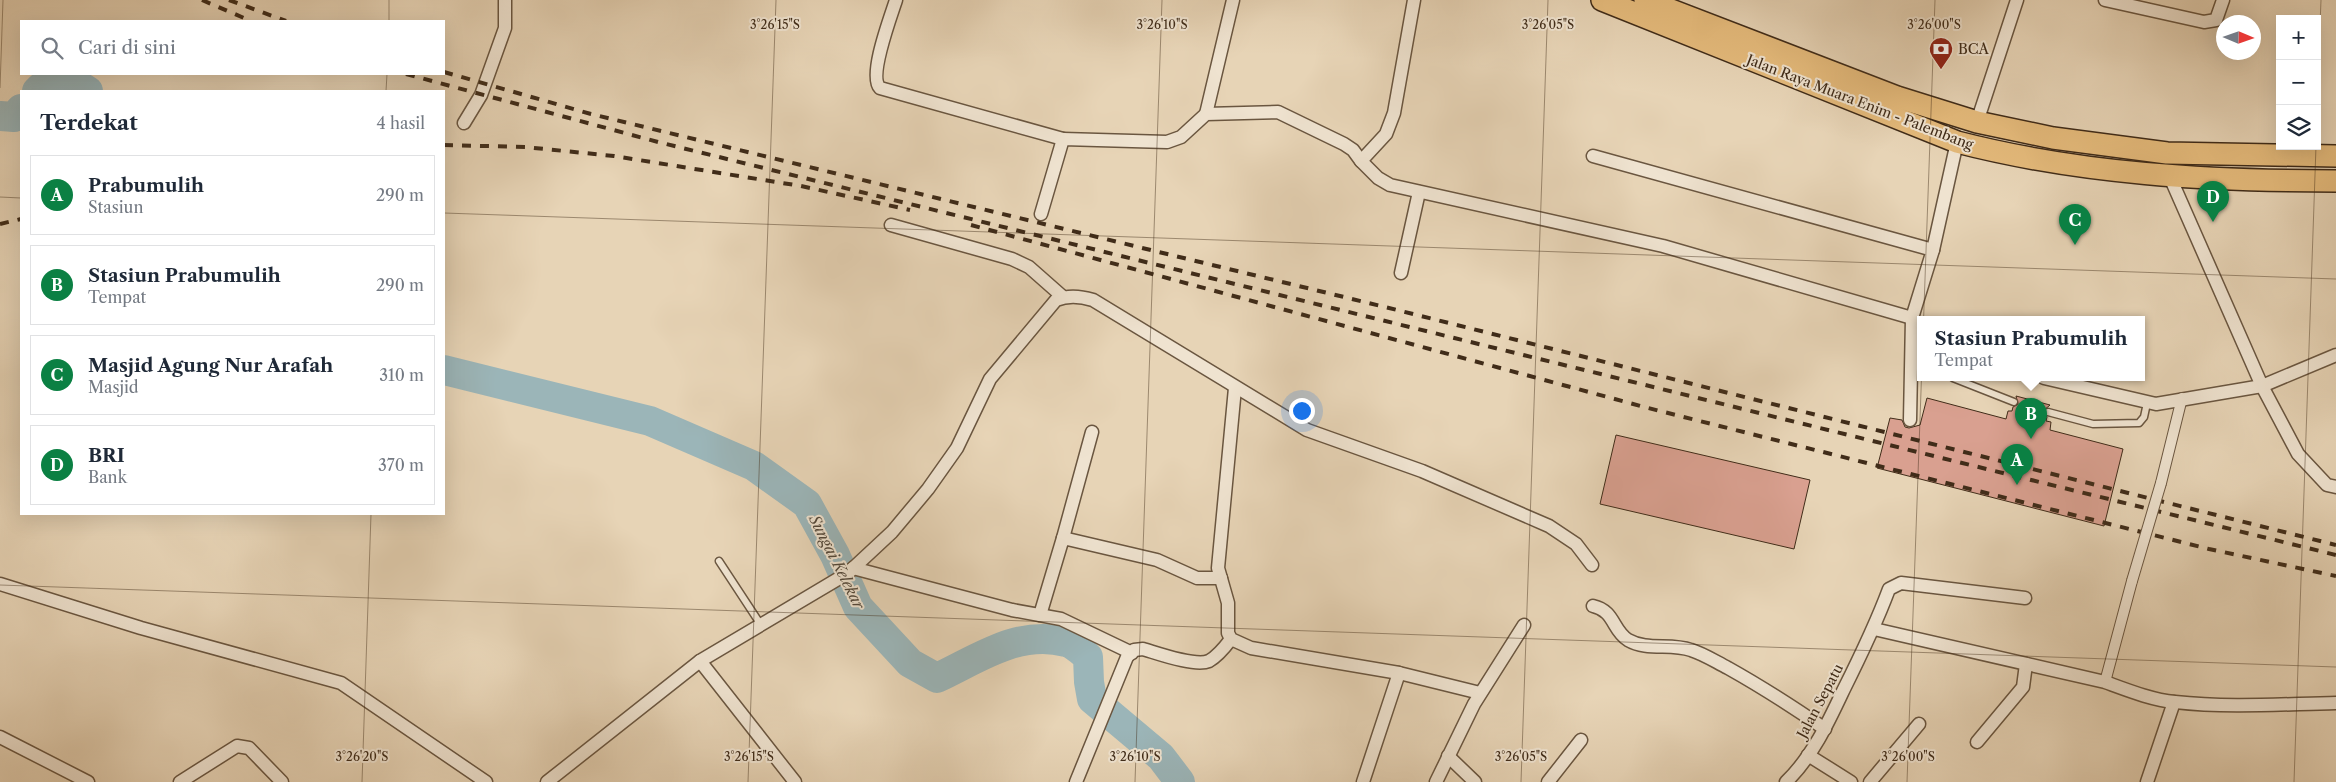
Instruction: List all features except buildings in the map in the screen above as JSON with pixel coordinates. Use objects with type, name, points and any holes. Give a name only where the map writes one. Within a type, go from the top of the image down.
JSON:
[{"type":"main road","name":"Jalan Raya Muara Enim - Palembang","points":[[1602,0],[1957,142],[2011,156],[2170,177],[2336,181]]},
{"type":"main road","name":"Jalan Raya Muara Enim - Palembang","points":[[1645,0],[1897,97],[1977,122],[2053,138],[2167,153],[2336,156]]},
{"type":"street","points":[[464,123],[481,95],[505,28],[505,0]]},
{"type":"street","points":[[896,0],[887,26],[875,76],[877,85],[880,88],[1063,139],[1167,142],[1181,136],[1206,114],[1233,0]]},
{"type":"street","points":[[1361,161],[1386,134],[1394,113],[1414,0]]},
{"type":"street","points":[[1977,122],[2017,0]]},
{"type":"street","points":[[2105,0],[2204,22],[2216,20],[2223,0]]},
{"type":"street","points":[[1206,114],[1278,112],[1344,144],[1353,150],[1378,178],[1390,186],[1664,246],[1915,326],[1916,351],[1910,420]]},
{"type":"street","points":[[1041,214],[1063,139]]},
{"type":"street","points":[[1917,316],[1957,142]]},
{"type":"street","points":[[1593,156],[1933,250]]},
{"type":"street","points":[[2170,177],[2262,386],[2298,454],[2326,484],[2336,487]]},
{"type":"street","points":[[1401,273],[1419,192]]},
{"type":"street","points":[[891,225],[1012,259],[1029,267],[1063,297]]},
{"type":"street","points":[[547,782],[700,661],[851,571],[892,532],[928,489],[957,448],[990,379],[1056,300],[1063,297],[1082,297],[1093,300],[1307,430],[1422,471],[1549,526],[1576,544],[1592,565]]},
{"type":"street","points":[[2056,381],[2147,403],[2262,386],[2336,355]]},
{"type":"street","points":[[1235,388],[1218,568],[1227,597],[1228,633],[1232,639],[1251,648],[1399,673],[1480,692]]},
{"type":"street","points":[[2106,682],[2132,581],[2161,484],[2182,398]]},
{"type":"street","points":[[1040,615],[1092,432]]},
{"type":"street","points":[[1062,538],[1158,560],[1197,578],[1221,578]]},
{"type":"street","points":[[851,571],[1012,610],[1061,619],[1132,653]]},
{"type":"street","name":"Jalan Sepatu","points":[[1786,782],[1799,769],[1825,729],[1874,629],[1889,589],[1901,583],[2025,598]]},
{"type":"street","points":[[0,584],[141,628],[341,684],[486,782]]},
{"type":"street","points":[[1593,606],[1600,608],[1610,615],[1621,634],[1628,640],[1642,645],[1690,649],[1703,654],[1774,693],[1825,729]]},
{"type":"street","points":[[1436,782],[1480,692],[1524,625]]},
{"type":"street","points":[[1874,629],[2106,682],[2132,692],[2174,702],[2336,703]]},
{"type":"street","points":[[1076,782],[1127,657],[1134,650],[1143,649],[1194,662],[1208,662],[1232,639]]},
{"type":"street","points":[[700,661],[792,774],[795,782]]},
{"type":"street","points":[[1977,742],[2023,687],[2026,664]]},
{"type":"street","points":[[1363,782],[1399,673]]},
{"type":"street","points":[[2147,782],[2174,702]]},
{"type":"street","points":[[1870,782],[1919,724]]},
{"type":"street","points":[[0,737],[88,782]]},
{"type":"street","points":[[1548,782],[1581,740]]},
{"type":"street","points":[[180,782],[237,746],[249,748],[282,782]]},
{"type":"street","points":[[1808,755],[1851,782]]},
{"type":"street","points":[[1448,756],[1475,782]]},
{"type":"lane","points":[[1961,381],[2014,402]]},
{"type":"lane","points":[[2048,412],[2092,424],[2139,423],[2144,417],[2147,403]]},
{"type":"lane","points":[[719,561],[761,626]]},
{"type":"waterway","name":"Sungai Kelekar","points":[[38,90],[41,87],[68,78],[86,90]]},
{"type":"waterway","name":"Sungai Kelekar","points":[[0,116],[14,117],[20,110]]},
{"type":"waterway","name":"Sungai Kelekar","points":[[445,370],[650,421],[754,466],[807,504],[835,555],[858,607],[910,663],[937,678],[983,655],[1015,643],[1032,639],[1049,639],[1069,643],[1088,657],[1092,699],[1161,757],[1180,782]]},
{"type":"railway","points":[[202,0],[249,20]]},
{"type":"railway","points":[[229,0],[283,20]]},
{"type":"railway","points":[[445,72],[591,114],[1381,306],[2336,545]]},
{"type":"railway","points":[[410,75],[658,142],[2336,555]]},
{"type":"railway","points":[[445,145],[525,147],[614,156],[801,186],[910,210]]},
{"type":"railway","points":[[0,224],[20,219]]},
{"type":"railway","points":[[971,225],[1648,408],[2209,549],[2336,576]]},
{"type":"place","name":"BCA","points":[[1941,70]]},
{"type":"place","name":"BRI","points":[[2213,222]]},
{"type":"place","name":"Masjid Agung Nur Arafah","points":[[2075,245]]},
{"type":"place","name":"Stasiun Prabumulih","points":[[2031,439]]},
{"type":"place","name":"Prabumulih","points":[[2017,485]]}]
